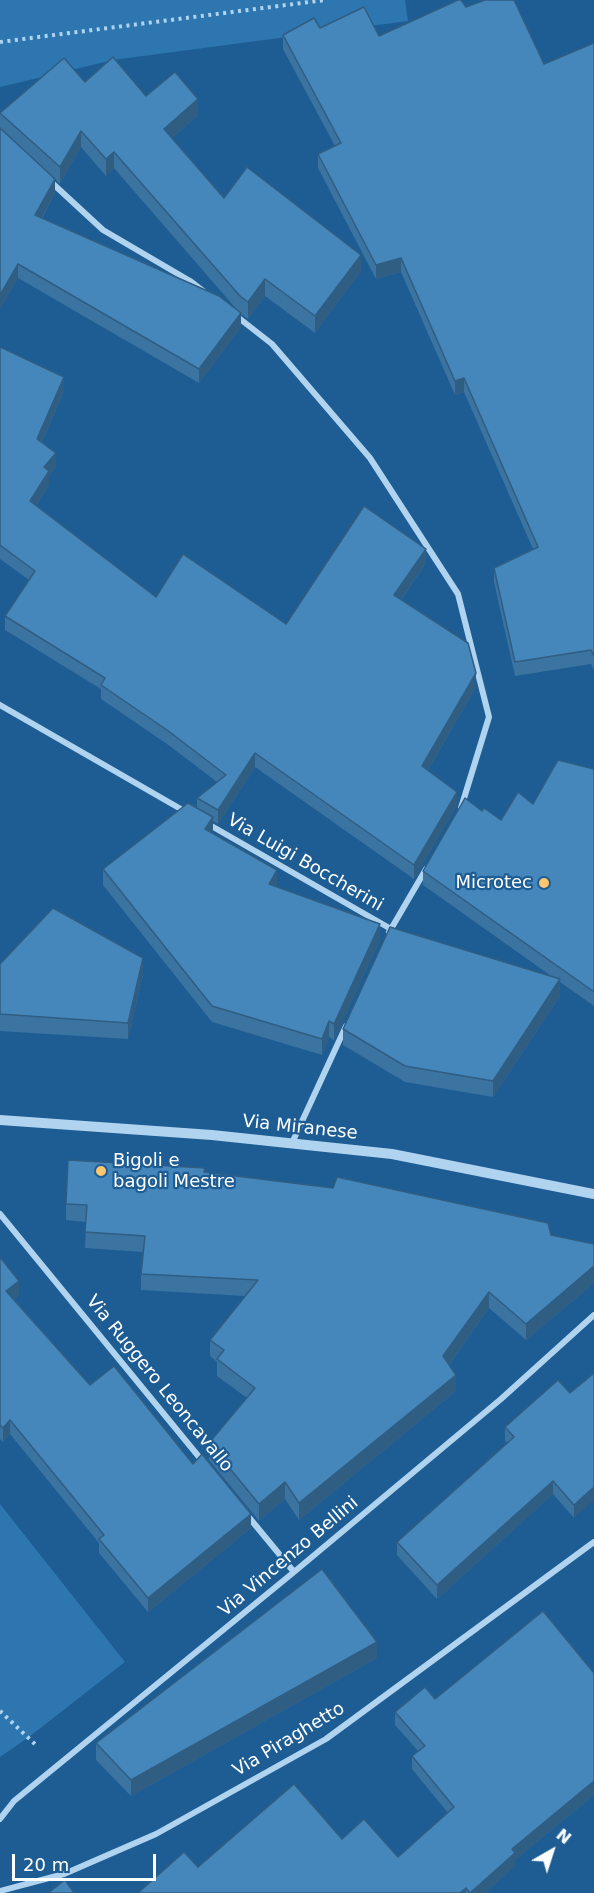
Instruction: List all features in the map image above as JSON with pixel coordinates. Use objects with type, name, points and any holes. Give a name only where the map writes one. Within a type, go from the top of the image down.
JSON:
[{"type":"street","points":[[43,175],[103,230],[190,281],[209,295]]},
{"type":"street","points":[[227,309],[272,344],[370,458],[458,594],[489,717],[461,809],[455,819]]},
{"type":"street","points":[[0,705],[195,817]]},
{"type":"street","name":"Via Luigi Boccherini","points":[[206,823],[391,929],[386,939]]},
{"type":"street","points":[[391,929],[432,859]]},
{"type":"street","points":[[292,1143],[348,1022]]},
{"type":"street","name":"Via Miranese","points":[[0,1120],[292,1143],[392,1154],[594,1194]]},
{"type":"street","name":"Via Ruggero Leoncavallo","points":[[0,1214],[211,1471]]},
{"type":"street","name":"Via Vincenzo Bellini","points":[[0,1819],[14,1801],[501,1399],[594,1315]]},
{"type":"street","points":[[241,1508],[294,1572]]},
{"type":"street","name":"Via Piraghetto","points":[[0,1891],[64,1874],[156,1834],[326,1739],[594,1542]]},
{"type":"path","points":[[0,42],[325,0]]},
{"type":"path","points":[[0,1711],[38,1747]]},
{"type":"shaded area","points":[[0,0],[405,0],[408,21],[113,60],[0,87]]},
{"type":"shaded area","points":[[0,1504],[125,1662],[0,1757]]},
{"type":"building","points":[[461,0],[466,7],[485,0],[514,0],[544,64],[594,43],[594,656],[591,650],[515,662],[494,568],[538,547],[464,378],[455,381],[401,258],[376,265],[318,154],[341,143],[283,35],[314,18],[320,28],[364,7],[379,36]]},
{"type":"building","points":[[113,57],[146,96],[175,72],[198,99],[164,129],[224,198],[247,167],[361,255],[315,316],[265,279],[248,302],[240,296],[114,152],[106,159],[81,131],[60,167],[0,113],[64,58],[85,82]]},
{"type":"building","points":[[0,128],[55,179],[35,215],[219,296],[241,313],[199,369],[18,264],[0,295]]},
{"type":"building","points":[[0,347],[64,377],[37,439],[56,453],[44,467],[49,471],[30,501],[156,597],[183,554],[286,624],[364,506],[426,549],[394,595],[468,643],[476,673],[422,766],[457,792],[414,865],[255,753],[218,810],[197,798],[226,775],[167,730],[101,685],[105,678],[5,616],[35,571],[0,545]]},
{"type":"building","name":"Microtec","points":[[558,760],[594,769],[594,992],[423,871],[465,798],[482,811],[484,808],[501,820],[518,792],[533,804]]},
{"type":"building","points":[[188,803],[213,817],[205,829],[277,870],[269,884],[380,924],[334,1024],[329,1021],[322,1039],[212,1006],[103,869]]},
{"type":"building","points":[[53,908],[143,958],[128,1023],[0,1014],[0,964]]},
{"type":"building","points":[[390,927],[560,979],[493,1081],[405,1066],[343,1029]]},
{"type":"building","points":[[68,1160],[205,1168],[204,1172],[333,1188],[337,1177],[548,1223],[551,1235],[594,1244],[594,1266],[526,1324],[489,1292],[443,1356],[456,1375],[299,1503],[285,1482],[259,1504],[209,1443],[255,1388],[217,1359],[224,1350],[210,1340],[258,1280],[141,1274],[145,1236],[85,1232],[87,1205],[66,1204]]},
{"type":"building","points":[[0,1257],[19,1281],[6,1291],[90,1385],[114,1366],[193,1464],[202,1454],[251,1514],[148,1598],[99,1539],[104,1535],[10,1420],[3,1428],[0,1425]]},
{"type":"building","points":[[594,1373],[594,1487],[574,1505],[553,1481],[437,1585],[397,1542],[514,1437],[505,1427],[558,1380],[570,1393]]},
{"type":"building","points":[[322,1569],[377,1642],[131,1780],[96,1743]]},
{"type":"building","points":[[543,1611],[594,1673],[594,1781],[512,1849],[515,1853],[470,1893],[466,1888],[460,1893],[138,1893],[184,1852],[198,1867],[294,1784],[342,1839],[364,1819],[398,1857],[454,1807],[412,1756],[425,1746],[395,1712],[425,1687],[435,1699]]},
{"type":"building","points":[[65,1880],[74,1893],[48,1893]]},
{"type":"place","name":"Microtec","points":[[544,883]]},
{"type":"place","name":"Bigoli e bagoli Mestre","points":[[101,1171]]}]
